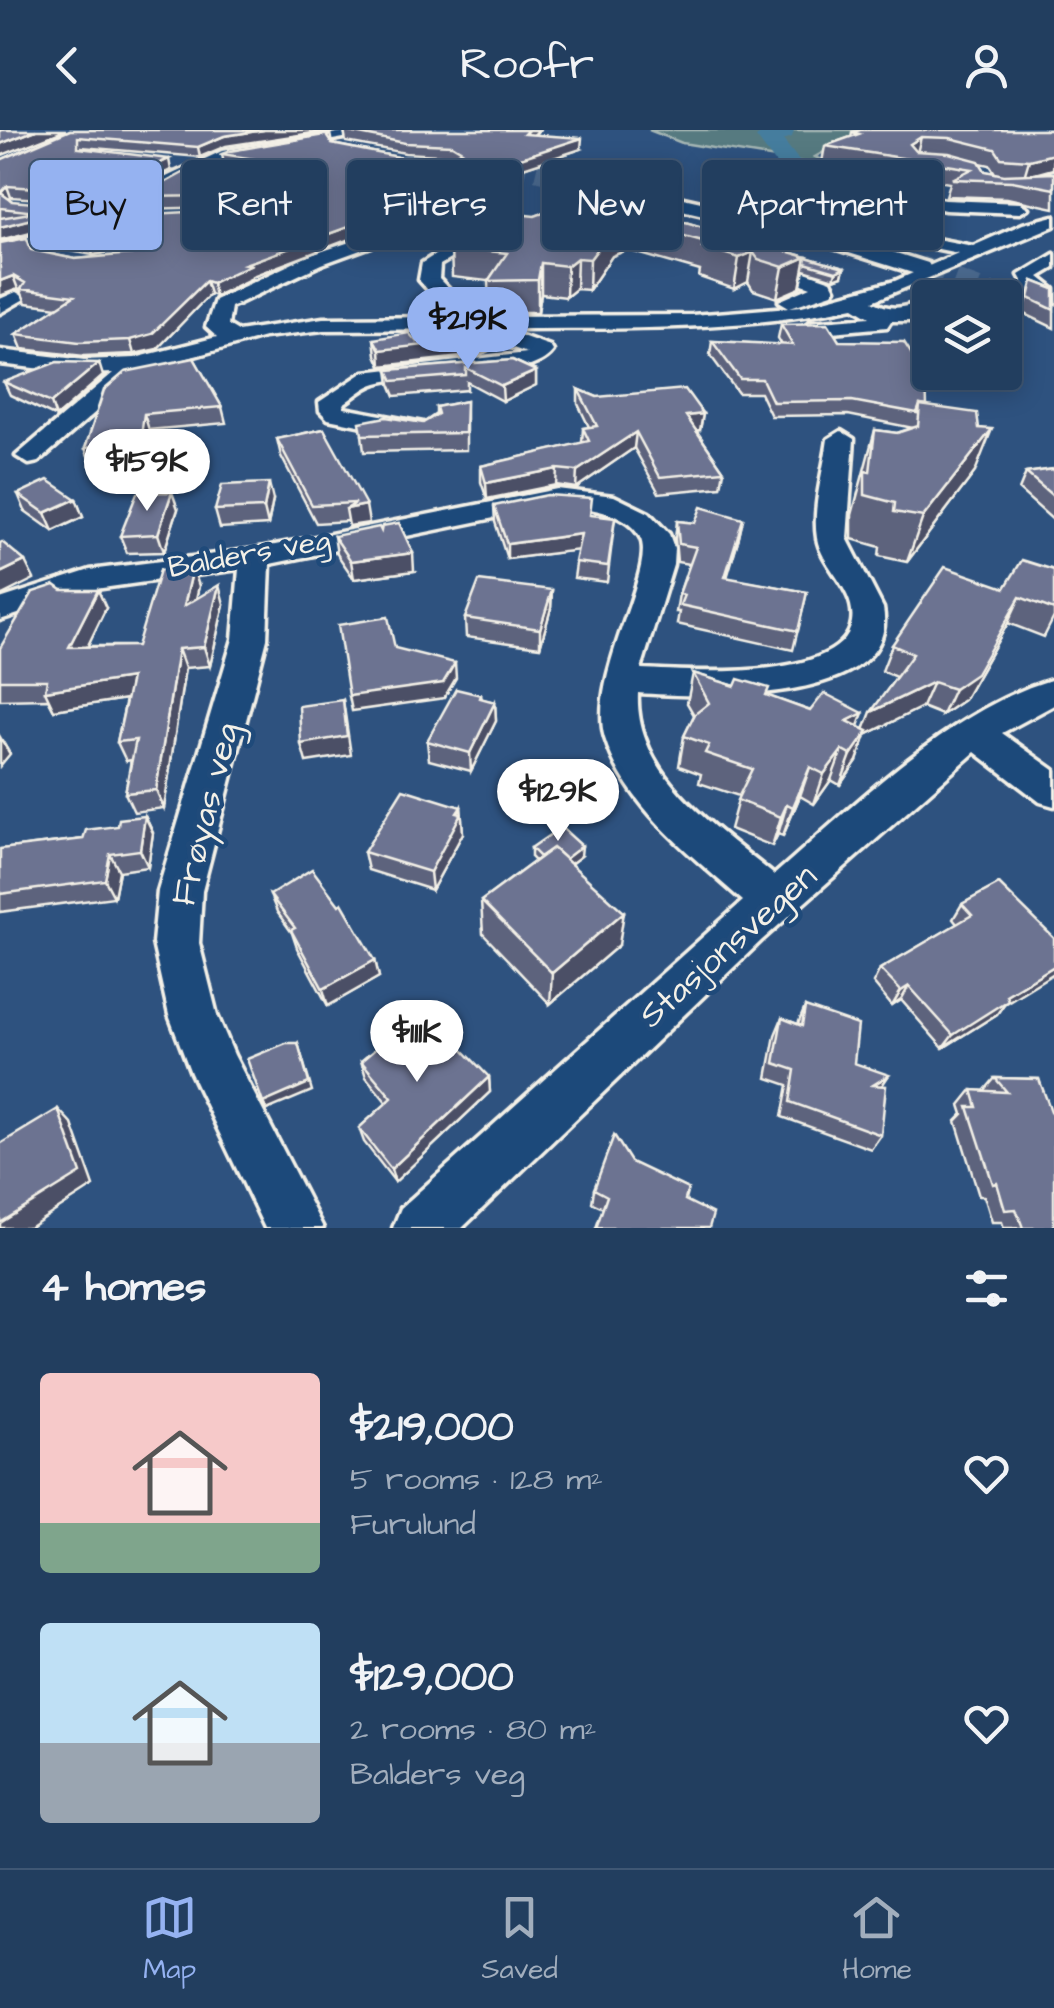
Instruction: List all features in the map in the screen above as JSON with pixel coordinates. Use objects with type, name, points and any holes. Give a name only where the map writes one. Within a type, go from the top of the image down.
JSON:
[{"type":"main road","points":[[857,250],[919,268]]},
{"type":"street","points":[[214,160],[242,150],[382,130]]},
{"type":"street","points":[[294,142],[354,150]]},
{"type":"street","points":[[162,161],[182,165]]},
{"type":"street","points":[[943,201],[1025,203],[1053,222]]},
{"type":"street","points":[[0,357],[56,364],[136,365],[234,338],[288,327],[337,323],[727,320],[802,312],[902,285],[1005,238],[1053,222]]},
{"type":"street","points":[[1005,238],[1054,249]]},
{"type":"street","points":[[943,244],[966,249]]},
{"type":"street","points":[[0,249],[30,248]]},
{"type":"street","points":[[234,338],[217,327],[222,304],[347,249]]},
{"type":"street","points":[[423,428],[338,414],[332,411],[332,402],[364,380],[517,362],[537,357],[542,351],[495,334],[429,280],[431,263],[450,250]]},
{"type":"street","points":[[740,256],[816,280],[825,289],[792,301],[718,301],[718,309],[727,320],[788,329],[880,324],[882,314]]},
{"type":"street","points":[[1054,260],[1029,275],[1035,287],[1054,296]]},
{"type":"street","points":[[857,300],[882,314],[912,311]]},
{"type":"street","points":[[6,385],[38,376],[56,364]]},
{"type":"street","points":[[29,456],[136,365]]},
{"type":"street","points":[[622,680],[766,682],[821,672],[858,651],[870,627],[867,598],[832,538],[841,439]]},
{"type":"street","name":"Balders veg","points":[[0,610],[90,580],[255,558],[557,497],[604,502],[639,520],[654,534],[659,548],[658,566],[622,680],[622,736],[636,766],[662,800],[773,900]]},
{"type":"street","name":"Frøyas veg","points":[[255,558],[250,640],[180,891],[176,943],[193,1015],[216,1073],[295,1228]]},
{"type":"street","name":"Stasjonsvegen","points":[[421,1228],[773,900],[973,731],[1026,701],[1054,691]]},
{"type":"street","points":[[973,731],[1054,791]]},
{"type":"green space","points":[[649,130],[863,130],[815,157],[821,160],[788,160],[682,143]]},
{"type":"building","points":[[0,130],[36,130],[0,144]]},
{"type":"building","points":[[70,130],[264,130],[224,136],[198,147],[78,137],[78,148],[169,159],[162,162],[30,160],[30,188],[7,186],[1,193],[12,201],[30,203],[30,211],[0,208],[0,160]]},
{"type":"building","points":[[528,130],[524,134],[582,138],[514,160],[347,160],[347,227],[327,234],[327,160],[261,160],[222,154],[330,134],[327,137],[332,144],[398,157],[449,159],[462,151],[452,145],[405,143],[344,131]]},
{"type":"building","points":[[1054,130],[1054,154],[1029,160],[1001,158],[995,149],[950,138],[921,137],[910,144],[916,151],[949,153],[979,161],[985,171],[1004,175],[1054,173],[1054,189],[1012,181],[952,179],[972,169],[943,164],[943,160],[914,160],[825,146],[859,134],[852,132]]},
{"type":"building","points":[[182,174],[182,196],[162,197],[162,184]]},
{"type":"building","points":[[182,212],[182,250],[284,250],[245,264],[250,265],[212,283],[206,281],[152,334],[130,340],[79,342],[16,334],[74,296],[21,289],[25,283],[13,276],[0,281],[0,243],[27,238],[30,250],[75,259],[162,250],[162,213]]},
{"type":"building","points":[[30,213],[30,219],[0,227],[0,218]]},
{"type":"building","points":[[542,213],[542,250],[597,250],[590,259],[577,258],[567,266],[541,263],[538,280],[488,281],[507,253],[479,250],[522,250],[522,215]]},
{"type":"building","points":[[682,221],[702,227],[702,241],[682,235]]},
{"type":"building","points":[[713,250],[782,250],[806,257],[783,267],[758,259],[753,252],[739,258]]},
{"type":"building","points":[[806,257],[844,268],[836,272],[805,263]]},
{"type":"building","points":[[1033,281],[1054,289],[1054,310],[1029,298]]},
{"type":"building","points":[[474,318],[481,318],[481,325],[498,331],[478,339],[380,350],[374,339],[409,333],[417,342],[449,330],[462,336]]},
{"type":"building","points":[[828,323],[839,341],[904,342],[912,355],[912,390],[926,390],[927,406],[920,405],[917,413],[852,401],[773,402],[762,379],[740,379],[712,341],[793,345],[781,324]]},
{"type":"building","points":[[194,358],[222,407],[144,414],[140,443],[85,448],[104,390],[125,372]]},
{"type":"building","points":[[512,360],[536,371],[502,386],[466,368],[466,375],[393,381],[388,370]]},
{"type":"building","points":[[57,362],[99,363],[51,403],[4,382]]},
{"type":"building","points":[[578,389],[597,397],[685,389],[703,414],[686,416],[724,471],[660,477],[636,432],[577,471],[557,469],[486,483],[481,466],[589,441],[583,428],[597,426]]},
{"type":"building","points":[[466,401],[465,433],[362,435],[360,422],[386,417],[423,423],[438,414],[436,407]]},
{"type":"building","points":[[920,405],[977,413],[979,428],[992,429],[923,517],[894,512],[895,503],[865,495],[865,471],[870,472],[875,430],[897,433],[918,426]]},
{"type":"building","points":[[324,429],[366,505],[346,509],[356,503],[312,505],[277,439]]},
{"type":"building","points":[[1054,469],[1054,497],[1026,473]]},
{"type":"building","points":[[48,480],[76,499],[45,513],[18,494]]},
{"type":"building","points":[[269,483],[264,508],[215,510],[222,485]]},
{"type":"building","points":[[172,492],[158,534],[120,536],[137,493]]},
{"type":"building","points":[[547,495],[592,498],[590,515],[615,518],[608,566],[575,562],[581,534],[507,544],[494,506]]},
{"type":"building","points":[[701,507],[743,519],[725,577],[807,592],[798,631],[680,605],[684,595],[679,594],[696,547],[679,544],[677,521],[695,523]]},
{"type":"building","points":[[399,523],[413,553],[351,561],[334,536],[379,527],[381,531],[382,526]]},
{"type":"building","points":[[0,543],[25,561],[0,573]]},
{"type":"building","points":[[1022,560],[1054,570],[1054,610],[1020,597],[976,674],[954,689],[933,682],[871,712],[913,654],[892,645],[945,567],[1005,588]]},
{"type":"building","points":[[193,568],[184,606],[219,585],[204,647],[178,649],[156,790],[125,793],[136,740],[117,742],[131,678],[45,691],[47,680],[0,680],[0,648],[33,592],[55,585],[62,590],[98,590],[69,647],[137,646],[160,570]]},
{"type":"building","points":[[479,581],[552,590],[540,629],[465,618]]},
{"type":"building","points":[[388,617],[395,648],[455,663],[443,683],[349,696],[338,625]]},
{"type":"building","points":[[693,673],[735,686],[738,679],[769,688],[766,695],[810,711],[824,693],[863,713],[847,721],[868,731],[851,755],[842,750],[824,774],[810,767],[793,807],[787,804],[781,817],[737,800],[752,769],[705,753],[709,745],[684,736],[695,714],[709,703]]},
{"type":"building","points":[[456,689],[495,702],[470,753],[427,741]]},
{"type":"building","points":[[343,700],[347,736],[301,744],[299,706]]},
{"type":"building","points":[[403,789],[461,807],[457,813],[461,814],[430,872],[364,852]]},
{"type":"building","points":[[145,816],[140,850],[110,854],[105,880],[0,894],[0,849],[83,839],[86,830],[118,826],[119,819]]},
{"type":"building","points":[[561,827],[582,846],[565,859],[553,848],[540,857],[531,848]]},
{"type":"building","points":[[553,848],[624,912],[552,973],[481,901]]},
{"type":"building","points":[[312,869],[339,905],[342,903],[375,960],[323,989],[291,930],[295,928],[270,895]]},
{"type":"building","points":[[999,884],[1054,938],[1054,966],[1006,995],[1008,1000],[953,1035],[909,986],[901,991],[880,969],[972,915],[962,904]]},
{"type":"building","points":[[805,1007],[858,1025],[854,1063],[889,1075],[873,1085],[886,1086],[881,1135],[790,1102],[795,1070],[774,1063],[782,1018],[802,1026]]},
{"type":"building","points":[[423,1009],[489,1077],[391,1169],[359,1128],[392,1098],[361,1061]]},
{"type":"building","points":[[286,1043],[298,1043],[309,1083],[263,1103],[247,1059]]},
{"type":"building","points":[[995,1078],[1039,1079],[1054,1119],[1054,1228],[1023,1228],[1016,1209],[1005,1210],[997,1183],[993,1184],[968,1107],[977,1107],[972,1090],[1007,1092]]},
{"type":"building","points":[[58,1109],[81,1173],[0,1223],[0,1144]]},
{"type":"building","points":[[614,1135],[631,1162],[688,1189],[685,1200],[713,1214],[709,1228],[596,1228],[607,1196],[594,1189]]},
{"type":"waterway","points":[[780,130],[784,132],[768,137],[786,160]]},
{"type":"tunnel","points":[[392,130],[445,148],[542,172]]},
{"type":"tunnel","points":[[919,268],[951,280]]}]
